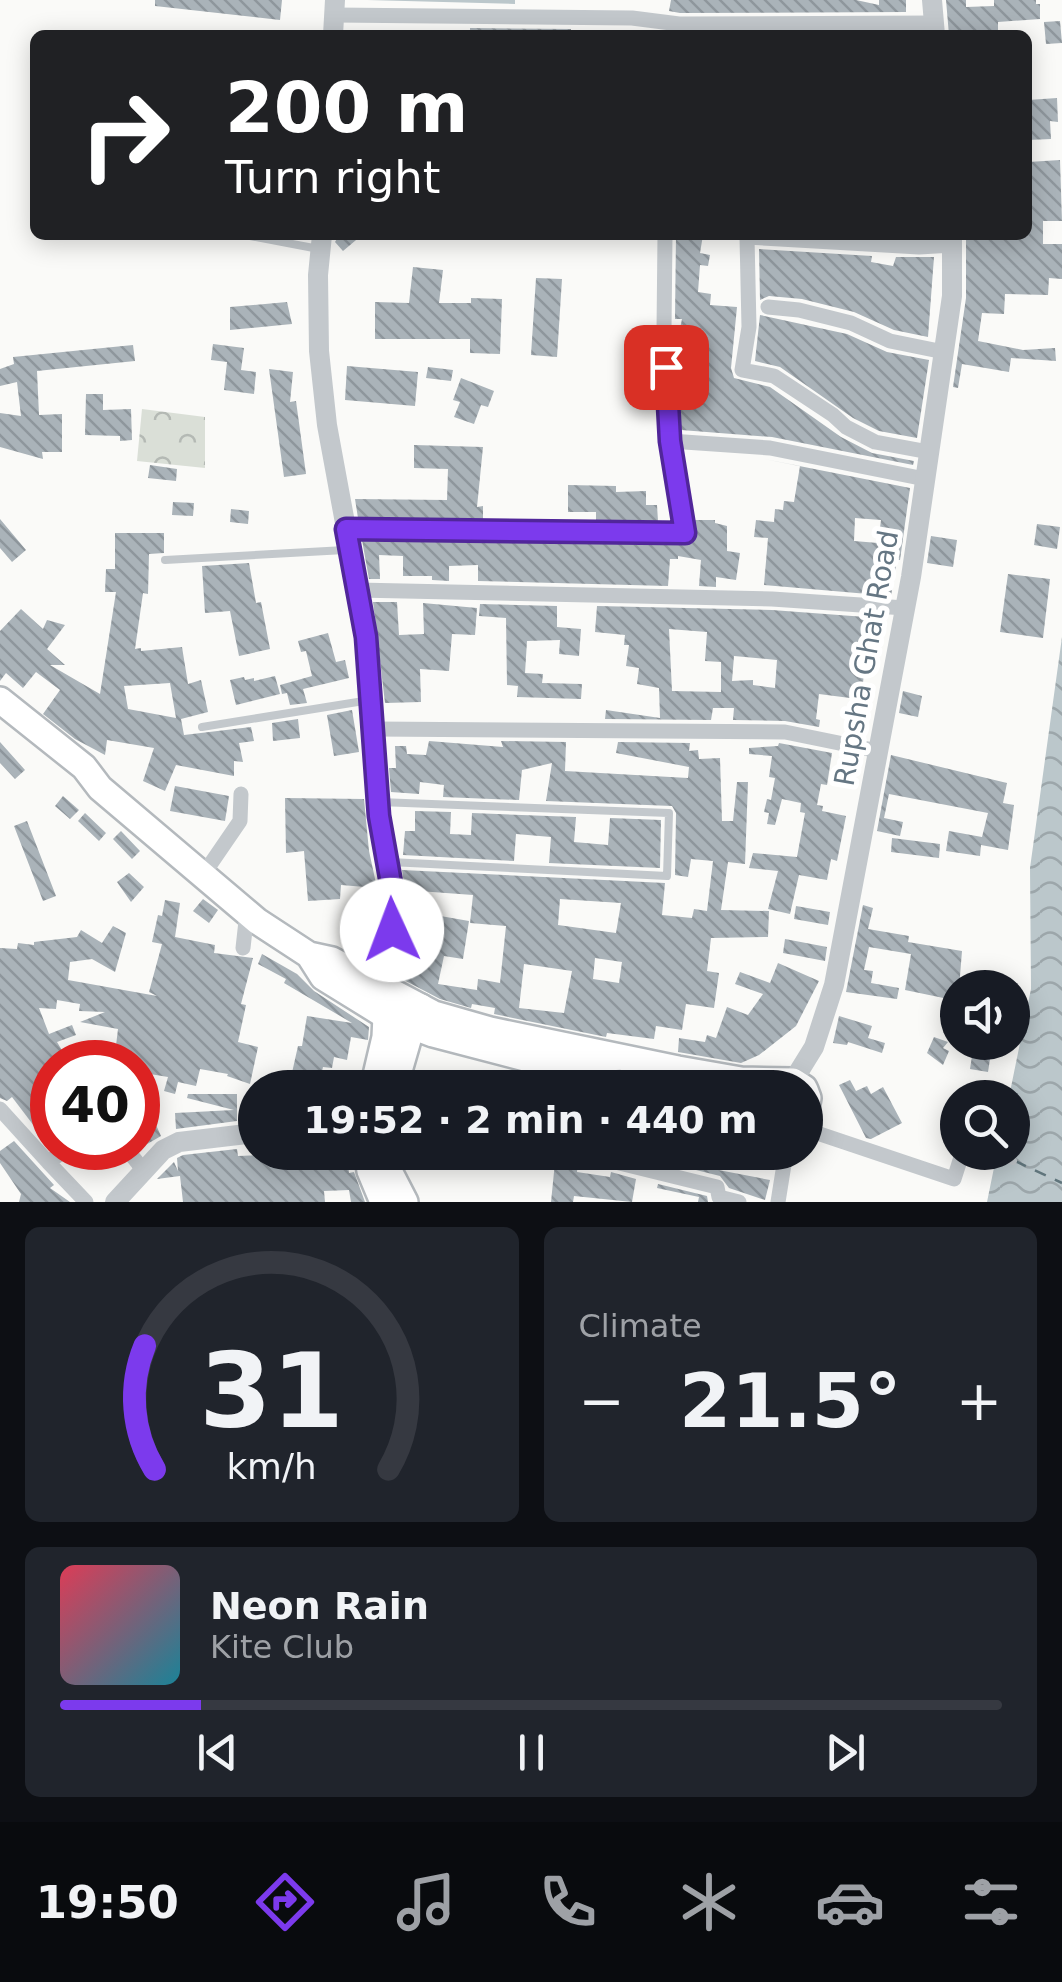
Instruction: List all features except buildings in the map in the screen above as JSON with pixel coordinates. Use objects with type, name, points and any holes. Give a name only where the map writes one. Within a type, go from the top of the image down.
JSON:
[{"type":"main road","points":[[0,700],[84,766],[100,788]]},
{"type":"main road","points":[[0,715],[76,776],[100,788],[247,912],[309,955],[332,960],[387,1003],[584,1070]]},
{"type":"main road","points":[[378,1070],[387,1003]]},
{"type":"main road","points":[[416,1016],[688,1070]]},
{"type":"main road","points":[[400,1070],[416,1016]]},
{"type":"main road","points":[[370,1170],[383,1202]]},
{"type":"main road","points":[[389,1170],[406,1202]]},
{"type":"street","points":[[334,17],[632,18],[654,28],[679,24],[935,29],[932,0]]},
{"type":"street","points":[[348,540],[685,533],[670,441],[664,240]]},
{"type":"street","points":[[747,240],[749,326],[742,370],[774,376],[846,428],[874,442],[929,452]]},
{"type":"street","points":[[794,240],[919,248],[953,240]]},
{"type":"street","name":"Rupsha Ghat Road","points":[[806,1070],[834,985],[905,608],[952,296],[953,240]]},
{"type":"street","points":[[322,242],[319,351],[327,425],[366,637],[379,802],[394,900],[387,1003]]},
{"type":"street","points":[[768,307],[851,322],[890,341],[944,352]]},
{"type":"street","points":[[670,441],[770,448],[925,479]]},
{"type":"street","points":[[357,590],[772,600],[905,608]]},
{"type":"street","points":[[374,729],[784,732],[878,751]]},
{"type":"street","points":[[204,875],[240,820],[240,794]]},
{"type":"street","points":[[243,948],[247,912]]},
{"type":"street","points":[[0,1109],[30,1142]]},
{"type":"street","points":[[160,1153],[179,1142],[238,1135]]},
{"type":"street","points":[[823,1135],[954,1179],[957,1170]]},
{"type":"street","points":[[56,1170],[86,1202]]},
{"type":"street","points":[[114,1202],[144,1170]]},
{"type":"street","points":[[648,1170],[717,1187],[719,1197],[738,1202]]},
{"type":"street","points":[[778,1202],[783,1170]]},
{"type":"lane","points":[[165,560],[348,540]]},
{"type":"lane","points":[[202,727],[371,700]]},
{"type":"lane","points":[[379,802],[669,813],[667,876],[387,862]]},
{"type":"green space","points":[[142,409],[205,417],[205,468],[137,461]]},
{"type":"water","points":[[367,0],[515,0],[515,4]]},
{"type":"water","points":[[1062,637],[1062,1202],[987,1202],[994,1170],[1030,1170],[1030,1080],[1012,1080],[1017,1060],[1030,1060],[1030,868]]},
{"type":"ferry route","points":[[1030,1168],[1062,1183]]},
{"type":"route","points":[[392,930],[394,900],[379,816],[366,637],[346,529],[685,533],[670,441],[666,367]]}]
